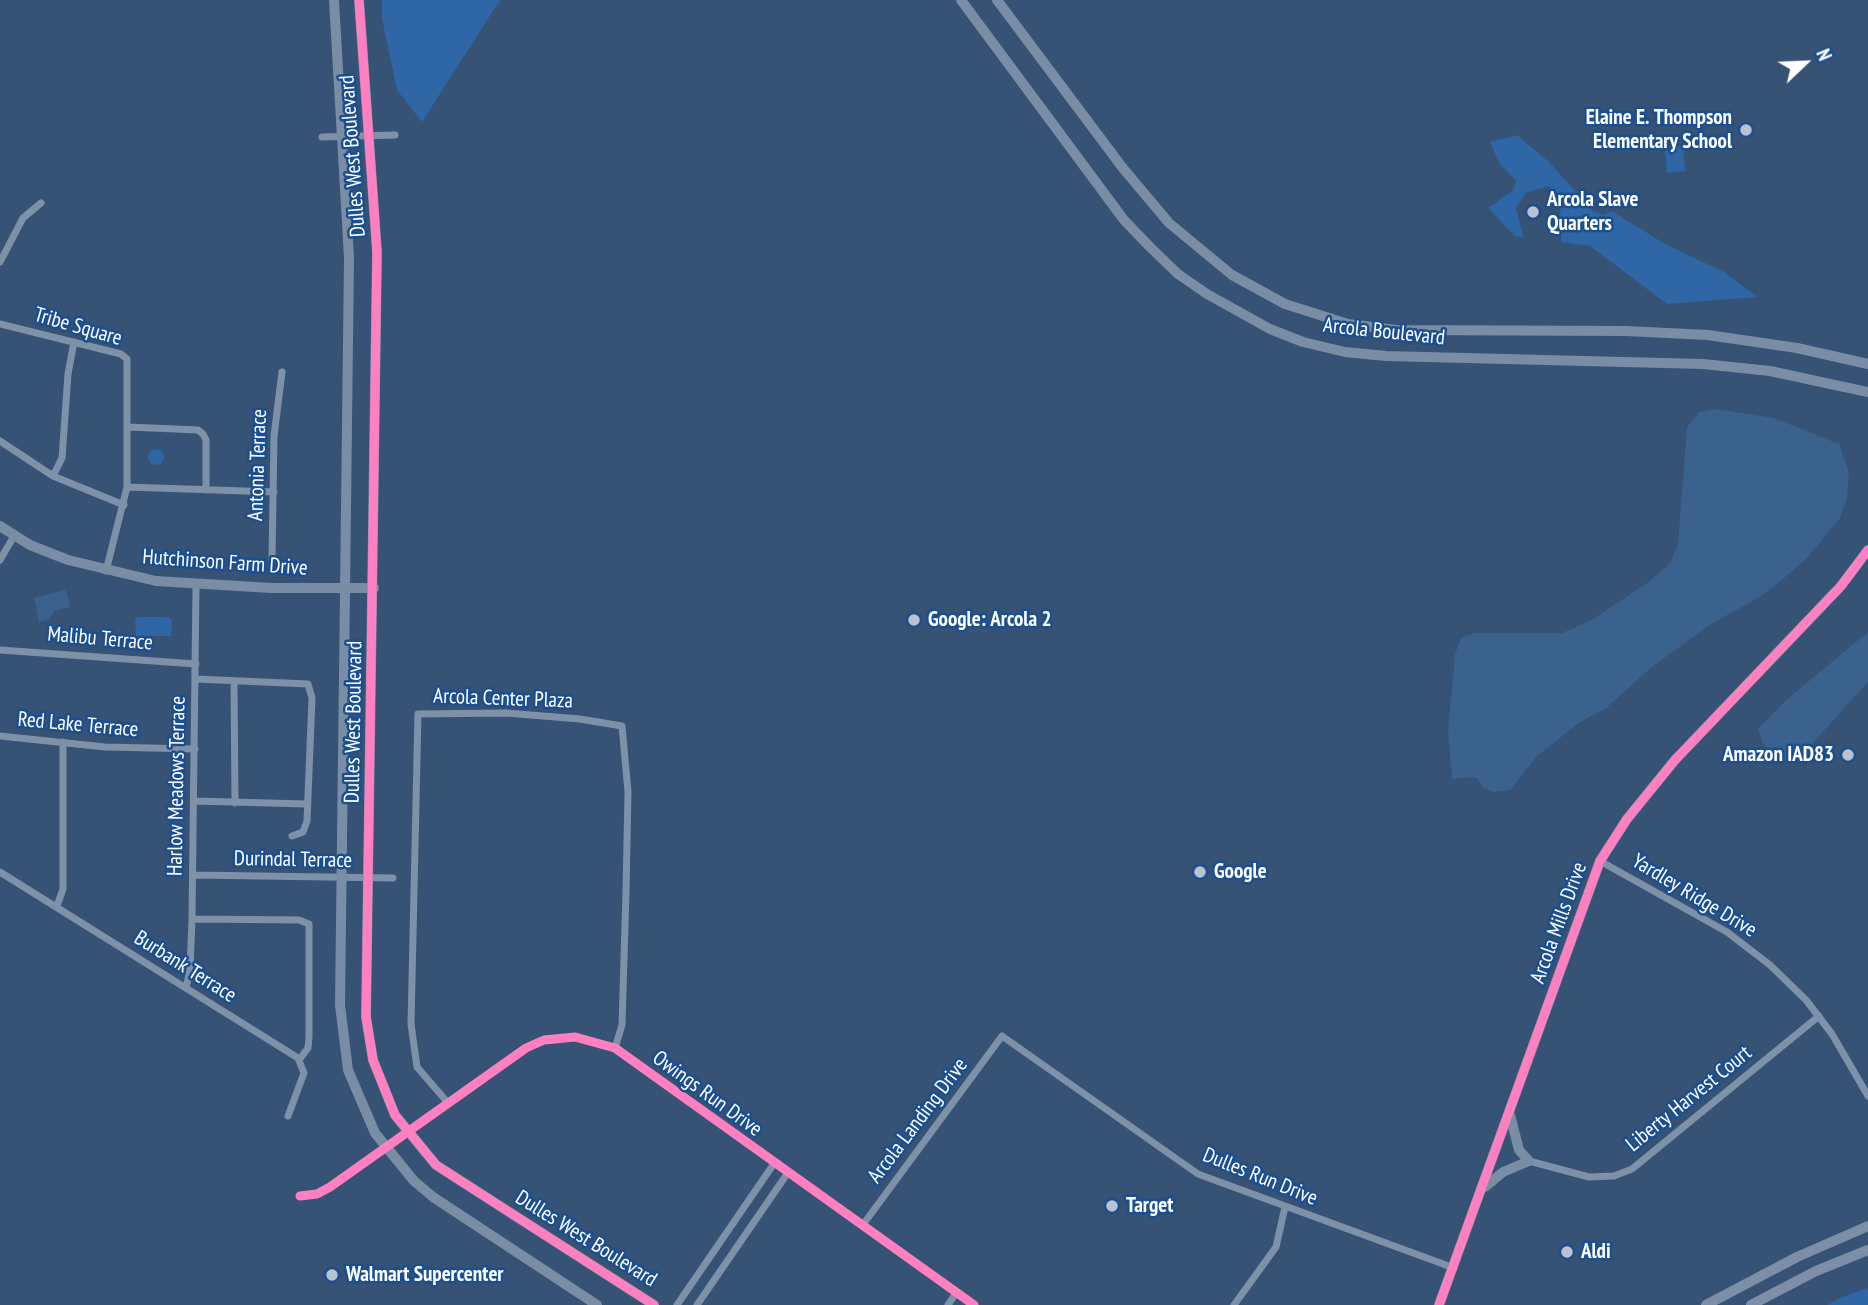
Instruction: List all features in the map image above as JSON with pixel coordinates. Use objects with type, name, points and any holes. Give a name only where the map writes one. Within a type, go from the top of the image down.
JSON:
[{"type":"main road","points":[[1706,1305],[1797,1256],[1868,1226]]},
{"type":"main road","points":[[1751,1305],[1816,1271],[1868,1250]]},
{"type":"street","name":"Dulles West Boulevard","points":[[334,0],[344,137],[349,271],[341,1033],[348,1070],[359,1102],[386,1148],[407,1174],[433,1197],[597,1305]]},
{"type":"street","name":"Dulles West Boulevard","points":[[359,0],[377,252],[368,1037],[379,1080],[407,1133],[449,1176],[654,1305]]},
{"type":"street","name":"Arcola Boulevard","points":[[961,0],[1124,219],[1150,247],[1178,274],[1207,295],[1270,329],[1303,342],[1359,353],[1703,364],[1770,371],[1868,392]]},
{"type":"street","name":"Arcola Boulevard","points":[[997,0],[1168,223],[1232,275],[1285,304],[1348,324],[1396,330],[1626,331],[1708,335],[1797,348],[1868,364]]},
{"type":"street","points":[[322,137],[395,135]]},
{"type":"street","points":[[0,262],[23,218],[41,203]]},
{"type":"street","name":"Tribe Square","points":[[0,324],[121,354],[127,359],[127,487],[106,572]]},
{"type":"street","points":[[53,476],[62,458],[65,443],[68,374],[74,342]]},
{"type":"street","name":"Antonia Terrace","points":[[272,559],[274,436],[282,372]]},
{"type":"street","points":[[128,427],[198,430],[206,440],[206,489]]},
{"type":"street","points":[[0,441],[53,476],[124,505]]},
{"type":"street","points":[[127,487],[274,492]]},
{"type":"street","name":"Hutchinson Farm Drive","points":[[0,526],[47,553],[106,572],[196,585],[374,588]]},
{"type":"street","points":[[0,560],[14,536]]},
{"type":"street","name":"Arcola Mills Drive","points":[[1439,1305],[1600,861],[1627,819],[1675,760],[1841,586],[1868,550]]},
{"type":"street","name":"Harlow Meadows Terrace","points":[[186,988],[190,970],[192,919],[196,585]]},
{"type":"street","name":"Malibu Terrace","points":[[0,650],[197,664]]},
{"type":"street","points":[[196,679],[308,684],[312,698],[305,828],[300,835],[292,836]]},
{"type":"street","points":[[234,681],[235,803]]},
{"type":"street","name":"Arcola Center Plaza","points":[[448,1103],[417,1067],[411,1024],[418,714],[506,713],[580,719],[622,726],[628,792],[626,892],[622,1025],[615,1048]]},
{"type":"street","name":"Red Lake Terrace","points":[[0,736],[105,747],[195,749]]},
{"type":"street","points":[[57,906],[63,889],[64,742]]},
{"type":"street","points":[[194,801],[306,804]]},
{"type":"street","name":"Yardley Ridge Drive","points":[[1600,861],[1737,939],[1791,985],[1846,1055],[1868,1096]]},
{"type":"street","name":"Burbank Terrace","points":[[0,872],[299,1059]]},
{"type":"street","name":"Durindal Terrace","points":[[193,875],[393,878]]},
{"type":"street","points":[[192,919],[296,920],[309,924],[309,1037],[307,1048],[299,1059],[304,1073],[288,1116]]},
{"type":"street","name":"Liberty Harvest Court","points":[[1529,1161],[1589,1177],[1614,1176],[1632,1169],[1818,1016]]},
{"type":"street","name":"Dulles Run Drive","points":[[1002,1036],[1189,1169],[1454,1268]]},
{"type":"street","name":"Arcola Landing Drive","points":[[862,1226],[1002,1036]]},
{"type":"street","name":"Owings Run Drive","points":[[300,1196],[317,1194],[330,1187],[520,1052],[544,1040],[575,1037],[615,1048],[774,1165],[974,1305]]},
{"type":"street","points":[[1483,1189],[1503,1172],[1529,1161],[1519,1150],[1510,1112]]},
{"type":"street","points":[[677,1305],[774,1165]]},
{"type":"street","points":[[696,1305],[787,1174]]},
{"type":"street","points":[[1234,1305],[1276,1248],[1285,1207]]},
{"type":"street","points":[[948,1305],[956,1293]]},
{"type":"shaded area","points":[[382,0],[500,0],[422,122],[397,90],[382,19]]},
{"type":"shaded area","points":[[1517,135],[1549,162],[1594,212],[1603,215],[1612,211],[1665,244],[1724,272],[1758,297],[1667,304],[1590,246],[1561,242],[1560,206],[1548,186],[1526,193],[1516,208],[1524,238],[1515,236],[1488,208],[1513,190],[1516,181],[1499,163],[1490,142]]},
{"type":"shaded area","points":[[1683,147],[1685,171],[1667,173],[1665,149]]},
{"type":"shaded area","points":[[1716,409],[1774,418],[1839,444],[1849,472],[1847,498],[1840,518],[1807,558],[1782,580],[1760,597],[1711,624],[1652,667],[1606,708],[1579,723],[1537,756],[1510,790],[1493,792],[1484,788],[1475,777],[1452,779],[1448,731],[1455,654],[1461,638],[1474,633],[1562,633],[1590,621],[1650,581],[1670,563],[1678,544],[1687,427],[1699,412]]},
{"type":"shaded area","points":[[153,449],[159,449],[164,457],[162,463],[153,465],[148,460],[148,454]]},
{"type":"shaded area","points":[[66,590],[70,607],[54,611],[50,618],[39,623],[34,598]]},
{"type":"shaded area","points":[[167,617],[172,620],[171,636],[136,636],[135,619]]},
{"type":"shaded area","points":[[1868,632],[1868,682],[1800,757],[1792,762],[1781,760],[1763,744],[1758,729],[1786,700]]},
{"type":"shaded area","points":[[1868,1288],[1868,1305],[1827,1305],[1842,1297]]},
{"type":"cycle path","points":[[359,0],[377,252],[366,1017],[373,1060],[395,1115],[436,1165],[654,1305]]},
{"type":"cycle path","points":[[1439,1305],[1600,861],[1627,819],[1675,760],[1841,586],[1868,550]]},
{"type":"cycle path","points":[[300,1196],[317,1194],[330,1187],[526,1048],[544,1040],[575,1037],[615,1048],[974,1305]]},
{"type":"place","name":"Elaine E. Thompson Elementary School","points":[[1746,130]]},
{"type":"place","name":"Arcola Slave Quarters","points":[[1533,212]]},
{"type":"place","name":"Google: Arcola 2","points":[[914,620]]},
{"type":"place","name":"Amazon IAD83","points":[[1848,755]]},
{"type":"place","name":"Google","points":[[1200,872]]},
{"type":"place","name":"Target","points":[[1112,1206]]},
{"type":"place","name":"Aldi","points":[[1567,1252]]},
{"type":"place","name":"Walmart Supercenter","points":[[332,1275]]}]
